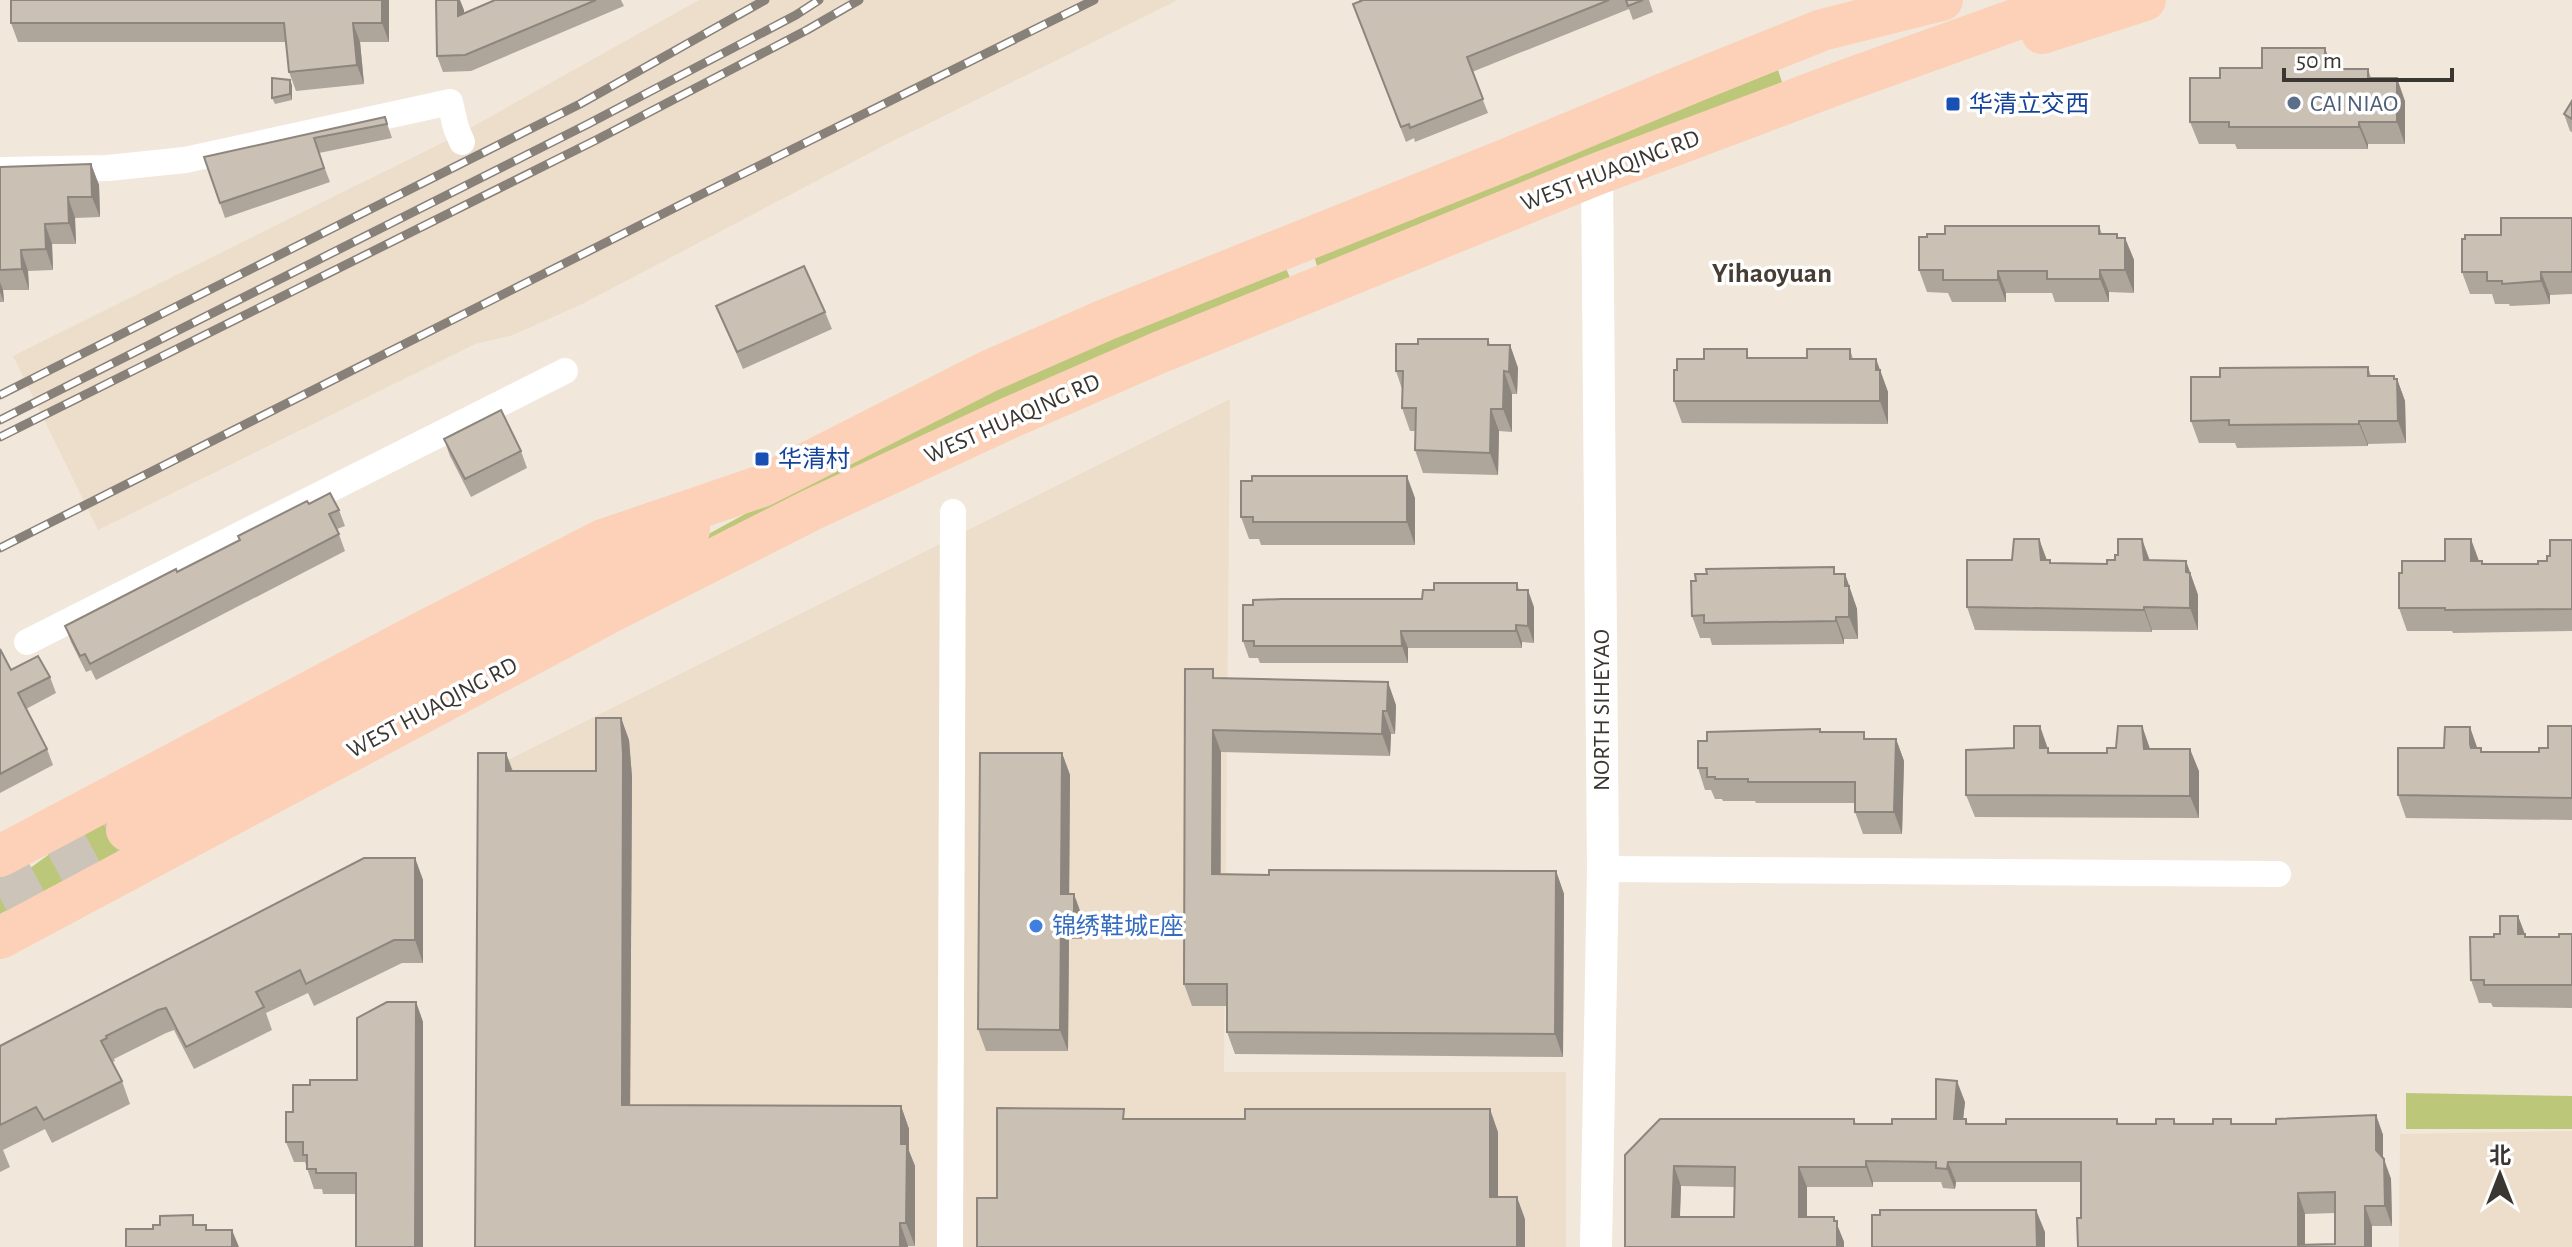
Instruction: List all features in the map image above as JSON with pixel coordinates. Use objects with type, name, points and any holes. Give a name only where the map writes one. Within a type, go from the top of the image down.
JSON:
[{"type":"main road","points":[[1822,30],[1881,0]]},
{"type":"main road","name":"WEST HUAQING RD","points":[[0,856],[603,540],[762,486],[937,397],[1105,320],[1822,30],[1942,0]]},
{"type":"main road","name":"WEST HUAQING RD","points":[[0,938],[614,610],[825,503],[1009,418],[1158,353],[1597,174],[2070,0]]},
{"type":"main road","points":[[1847,80],[1936,66],[2145,0]]},
{"type":"main road","points":[[127,830],[658,548],[762,486]]},
{"type":"street","points":[[0,170],[108,168],[185,160],[450,102],[462,142]]},
{"type":"street","name":"NORTH SIHEYAO","points":[[1596,1247],[1603,869],[1597,174]]},
{"type":"street","points":[[27,642],[565,371]]},
{"type":"street","points":[[950,1247],[953,512]]},
{"type":"street","points":[[1603,869],[2278,874]]},
{"type":"shaded area","points":[[699,0],[1178,0],[885,145],[582,304],[513,335],[475,344],[98,530],[13,356],[454,137]]},
{"type":"shaded area","points":[[1230,399],[1224,1072],[1566,1072],[1566,1247],[481,1247],[492,768]]},
{"type":"shaded area","points":[[2572,1131],[2572,1247],[2399,1247],[2400,1134]]},
{"type":"green space","points":[[1778,70],[1783,85],[1318,269],[1314,256]]},
{"type":"green space","points":[[1285,266],[1291,280],[1099,356],[910,445],[0,914],[0,890],[77,834],[621,582],[787,491],[902,433],[1095,344]]},
{"type":"green space","points":[[2406,1093],[2572,1096],[2572,1129],[2406,1129]]},
{"type":"building","points":[[11,0],[382,0],[382,23],[353,23],[357,65],[289,72],[284,23],[11,23]]},
{"type":"building","points":[[436,0],[458,0],[458,16],[495,0],[596,0],[465,55],[437,56]]},
{"type":"building","points":[[1360,0],[1609,0],[1467,57],[1483,99],[1410,128],[1409,124],[1401,127],[1353,4]]},
{"type":"building","points":[[1626,0],[1643,0],[1628,6]]},
{"type":"building","points":[[2262,48],[2325,48],[2325,69],[2368,69],[2368,78],[2397,78],[2397,122],[2359,122],[2359,127],[2229,127],[2229,122],[2190,122],[2190,78],[2220,78],[2220,68],[2262,68]]},
{"type":"building","points":[[272,78],[290,80],[290,94],[272,98]]},
{"type":"building","points":[[2572,101],[2572,119],[2564,114]]},
{"type":"building","points":[[385,117],[387,124],[314,138],[324,168],[220,203],[204,157]]},
{"type":"building","points":[[91,164],[92,197],[68,197],[69,223],[45,224],[46,249],[21,250],[22,269],[0,270],[0,167]]},
{"type":"building","points":[[2501,218],[2572,218],[2572,272],[2541,272],[2541,281],[2502,284],[2502,281],[2487,281],[2487,272],[2462,272],[2462,239],[2465,235],[2501,235]]},
{"type":"building","points":[[1945,226],[2099,226],[2099,234],[2117,234],[2117,238],[2125,238],[2125,270],[2100,270],[2100,279],[2047,279],[2047,271],[1998,271],[1998,280],[1943,280],[1943,270],[1919,270],[1919,237],[1945,234]]},
{"type":"building","points":[[804,266],[825,312],[737,352],[716,306]]},
{"type":"building","points":[[1418,339],[1488,339],[1488,345],[1510,345],[1509,372],[1504,371],[1503,409],[1491,409],[1490,453],[1415,450],[1416,408],[1402,408],[1403,371],[1396,371],[1396,344],[1418,344]]},
{"type":"building","points":[[1704,349],[1747,349],[1747,358],[1807,358],[1807,349],[1850,349],[1850,359],[1876,359],[1876,370],[1880,370],[1880,401],[1674,401],[1677,359],[1704,359]]},
{"type":"building","points":[[2368,367],[2368,376],[2394,376],[2397,379],[2398,421],[2229,425],[2229,420],[2191,421],[2191,377],[2220,377],[2220,368]]},
{"type":"building","points":[[501,410],[521,451],[465,479],[444,439]]},
{"type":"building","points":[[1252,476],[1407,476],[1407,522],[1253,522],[1253,517],[1241,517],[1241,481],[1252,481]]},
{"type":"building","points":[[330,493],[339,510],[329,514],[339,534],[90,664],[85,654],[80,656],[65,626],[240,540],[238,536],[307,501],[309,504]]},
{"type":"building","points":[[2014,539],[2039,539],[2041,560],[2050,560],[2050,563],[2107,564],[2107,560],[2115,560],[2115,555],[2118,555],[2118,539],[2142,539],[2144,560],[2186,561],[2186,572],[2190,573],[2190,608],[1967,607],[1967,560],[2012,560]]},
{"type":"building","points":[[2445,539],[2471,539],[2471,561],[2482,561],[2482,564],[2538,564],[2538,561],[2547,561],[2547,556],[2550,556],[2550,540],[2572,540],[2572,609],[2399,608],[2402,561],[2445,561]]},
{"type":"building","points":[[1834,567],[1834,574],[1845,574],[1845,586],[1849,586],[1849,617],[1836,617],[1836,621],[1704,623],[1704,615],[1692,616],[1691,581],[1696,581],[1695,574],[1707,574],[1706,569]]},
{"type":"building","points":[[1434,583],[1517,583],[1517,590],[1528,590],[1528,626],[1516,625],[1516,631],[1401,631],[1402,646],[1254,646],[1254,641],[1243,641],[1243,605],[1253,605],[1253,600],[1422,599],[1423,590],[1434,590]]},
{"type":"building","points":[[0,649],[11,670],[38,656],[50,677],[18,693],[47,749],[0,774]]},
{"type":"building","points":[[1185,669],[1213,669],[1213,678],[1388,682],[1382,734],[1213,730],[1212,874],[1269,875],[1269,870],[1556,871],[1555,1034],[1227,1032],[1227,984],[1184,984]]},
{"type":"building","points":[[596,718],[621,718],[622,1105],[901,1106],[901,1144],[907,1144],[906,1223],[900,1223],[900,1247],[475,1247],[478,753],[506,753],[506,771],[596,771]]},
{"type":"building","points":[[2014,726],[2040,726],[2040,748],[2048,748],[2048,753],[2107,753],[2107,748],[2116,748],[2118,726],[2142,726],[2144,749],[2190,749],[2190,796],[1966,795],[1966,750],[2014,748]]},
{"type":"building","points":[[2548,726],[2572,726],[2572,798],[2398,795],[2398,748],[2444,748],[2445,727],[2470,727],[2471,748],[2481,748],[2481,752],[2539,752],[2539,748],[2548,748]]},
{"type":"building","points":[[1820,729],[1820,732],[1864,732],[1864,739],[1896,739],[1894,812],[1855,812],[1855,782],[1748,782],[1748,779],[1707,777],[1707,768],[1698,768],[1698,741],[1707,741],[1707,732]]},
{"type":"building","points":[[980,753],[1062,753],[1061,894],[1074,894],[1074,918],[1061,918],[1060,1030],[978,1029]]},
{"type":"building","points":[[364,858],[415,858],[415,940],[394,940],[306,984],[300,970],[256,992],[264,1007],[186,1047],[166,1008],[158,1010],[101,1041],[122,1081],[44,1120],[36,1107],[0,1125],[0,1046]]},
{"type":"building","points":[[2500,916],[2518,916],[2518,934],[2525,934],[2525,937],[2572,934],[2572,985],[2484,985],[2484,980],[2471,980],[2470,937],[2500,934]]},
{"type":"building","points":[[387,1002],[416,1002],[415,1247],[356,1247],[356,1173],[316,1173],[316,1169],[307,1169],[303,1142],[286,1142],[286,1112],[293,1112],[293,1085],[310,1085],[310,1080],[357,1080],[357,1018]]},
{"type":"building","points":[[1936,1079],[1957,1081],[1954,1119],[1966,1119],[1966,1124],[2006,1124],[2006,1119],[2117,1119],[2117,1124],[2156,1124],[2156,1119],[2174,1119],[2174,1124],[2213,1124],[2213,1119],[2231,1119],[2231,1124],[2276,1124],[2276,1119],[2376,1115],[2376,1150],[2384,1159],[2385,1206],[2365,1206],[2365,1247],[2078,1247],[2081,1162],[1948,1162],[1947,1169],[1936,1168],[1936,1162],[1866,1161],[1866,1167],[1799,1167],[1799,1217],[1834,1217],[1837,1221],[1837,1247],[1625,1247],[1625,1155],[1660,1119],[1854,1119],[1854,1124],[1892,1124],[1892,1119],[1936,1119]],"holes":[[[1674,1166],[1735,1167],[1734,1217],[1672,1217]],[[2335,1192],[2335,1244],[2298,1245],[2298,1193]]]},
{"type":"building","points":[[997,1108],[1124,1109],[1123,1119],[1245,1119],[1245,1109],[1490,1109],[1490,1197],[1517,1197],[1517,1247],[977,1247],[977,1198],[997,1198]]},
{"type":"building","points":[[1880,1210],[2036,1210],[2037,1247],[1872,1247],[1872,1215],[1880,1215]]},
{"type":"building","points":[[193,1215],[193,1225],[206,1225],[206,1230],[232,1230],[232,1247],[126,1247],[126,1229],[153,1229],[153,1225],[160,1225],[160,1216]]},
{"type":"tunnel","points":[[0,898],[127,830]]},
{"type":"railway","points":[[0,395],[580,104],[765,0]]},
{"type":"railway","points":[[0,420],[588,124],[819,0]]},
{"type":"railway","points":[[0,437],[598,139],[859,0]]},
{"type":"railway","points":[[0,548],[1094,0]]},
{"type":"place","name":"CAI NIAO","points":[[2294,103]]},
{"type":"place","name":"华清立交西","points":[[1953,104]]},
{"type":"place","name":"华清村","points":[[762,459]]},
{"type":"place","name":"锦绣鞋城E座","points":[[1036,926]]},
{"type":"district","name":"Yihaoyuan","points":[[1772,272]]}]
